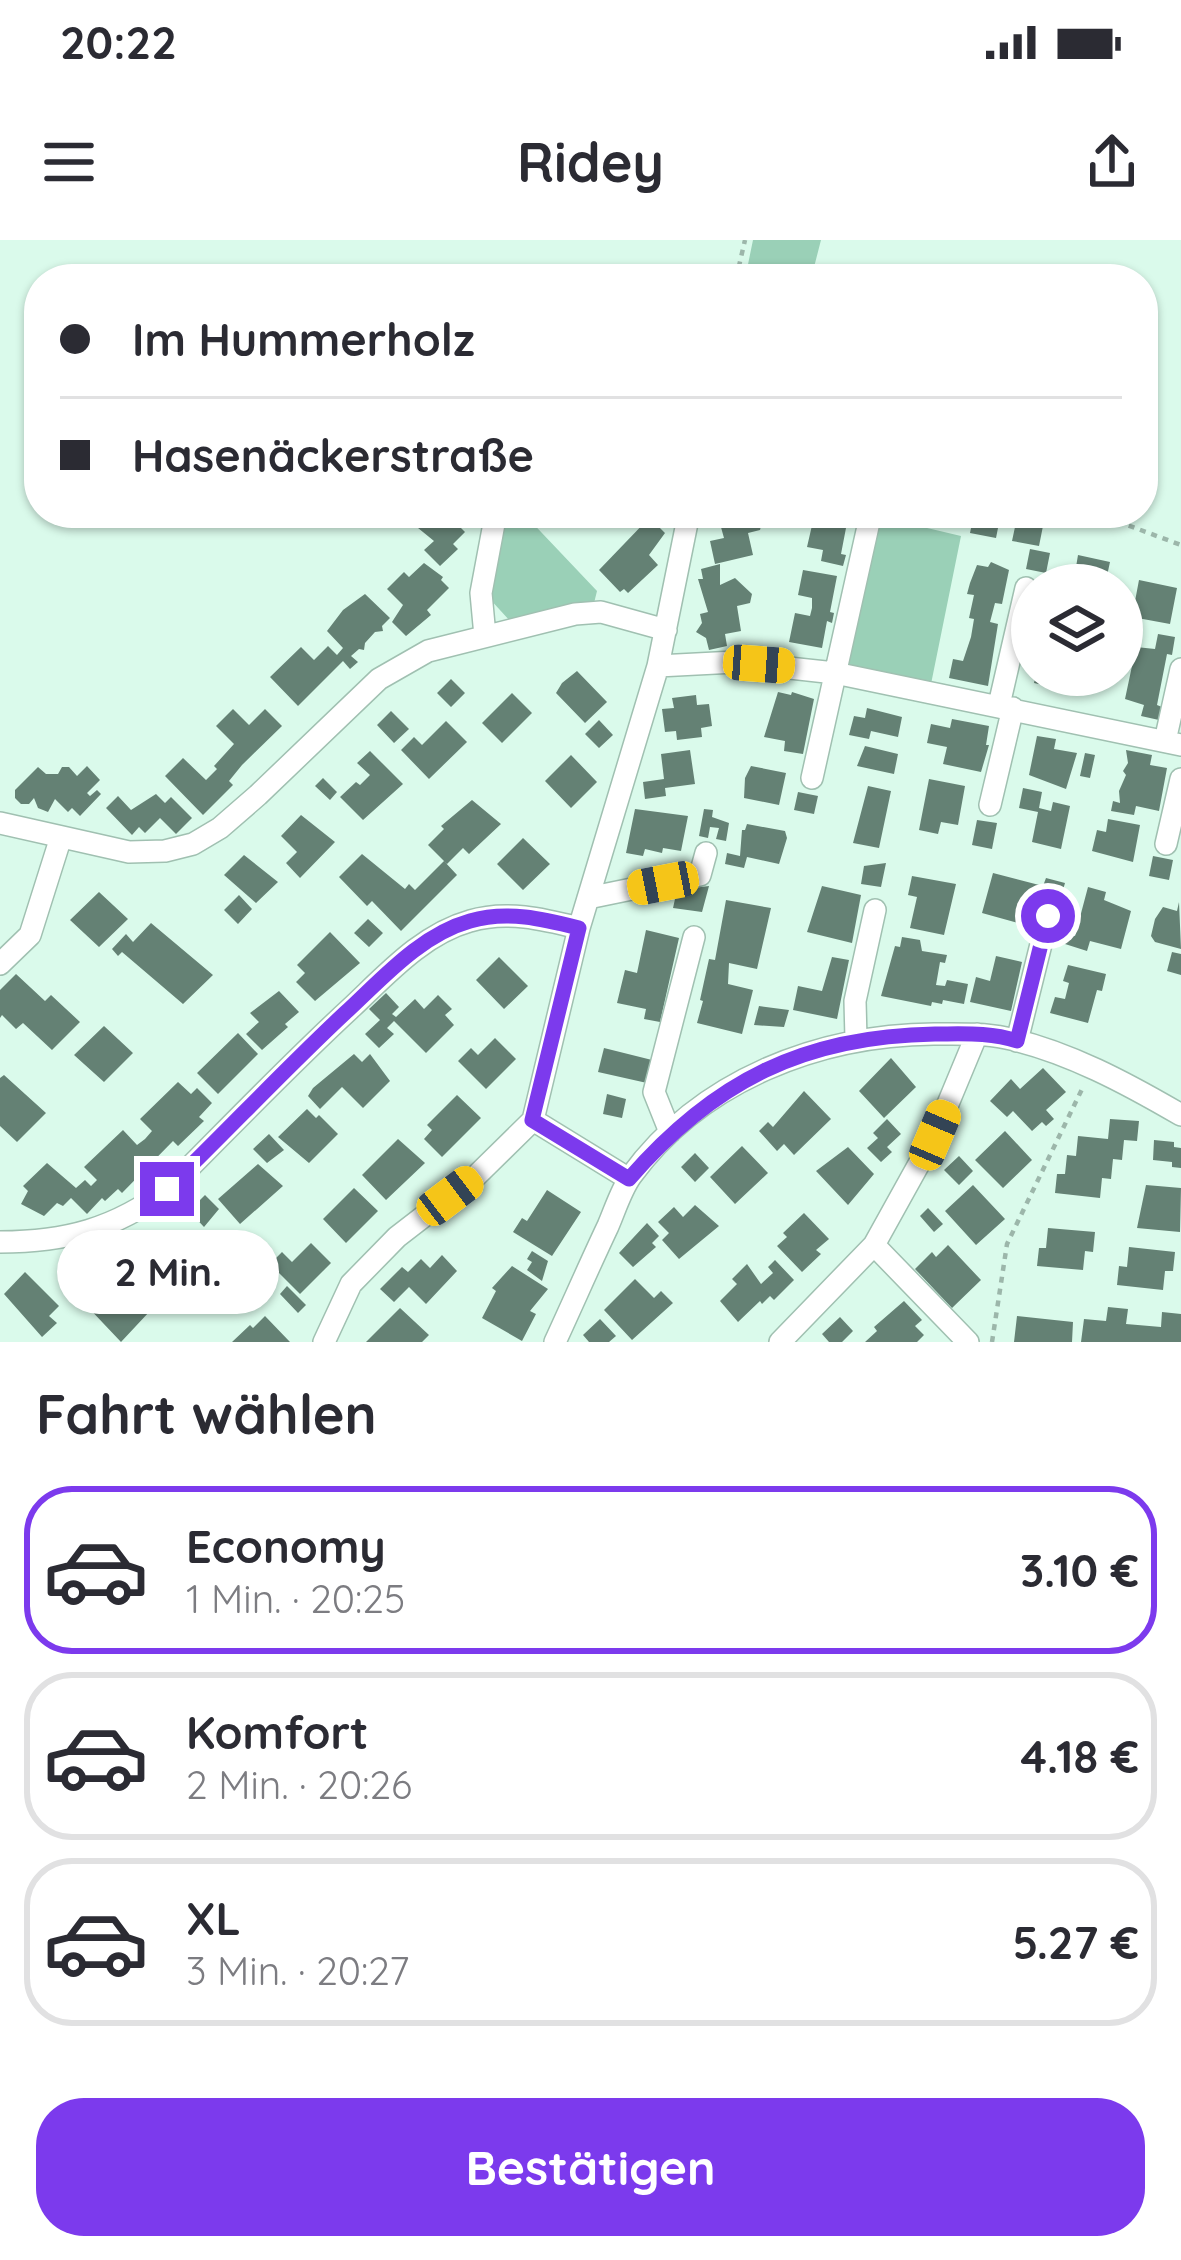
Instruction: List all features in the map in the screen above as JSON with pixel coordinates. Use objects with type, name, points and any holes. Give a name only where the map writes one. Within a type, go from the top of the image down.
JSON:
[{"type":"street","points":[[485,636],[481,592],[493,528]]},
{"type":"street","points":[[324,1342],[351,1284],[397,1237],[476,1176],[532,1120],[579,928],[658,666],[686,528]]},
{"type":"street","points":[[812,778],[869,528]]},
{"type":"street","points":[[0,823],[129,852],[193,844],[258,795],[379,679],[428,651],[601,612],[667,630]]},
{"type":"street","points":[[658,666],[734,662],[836,674],[1173,743],[1181,669]]},
{"type":"street","points":[[990,805],[1011,677]]},
{"type":"street","points":[[1166,844],[1181,779]]},
{"type":"street","points":[[0,964],[30,935],[61,837]]},
{"type":"street","points":[[588,898],[700,875],[706,853]]},
{"type":"street","points":[[856,1040],[855,1001],[875,910]]},
{"type":"street","points":[[0,1242],[70,1238],[140,1210],[393,968],[437,933],[472,920],[506,915],[579,928]]},
{"type":"street","points":[[1017,1041],[1048,916]]},
{"type":"street","points":[[670,1132],[654,1092],[694,937]]},
{"type":"street","points":[[780,1342],[874,1245],[935,1135],[977,1034]]},
{"type":"street","points":[[555,1342],[629,1179],[670,1132],[713,1097],[761,1070],[884,1035],[977,1034],[1017,1041],[1092,1069],[1181,1115]]},
{"type":"street","points":[[532,1120],[629,1179]]},
{"type":"street","points":[[874,1245],[968,1342]]},
{"type":"path","points":[[1135,528],[1181,545]]},
{"type":"path","points":[[992,1342],[1007,1244],[1092,1069]]},
{"type":"green space","points":[[753,240],[821,240],[815,264],[748,264]]},
{"type":"green space","points":[[505,528],[537,528],[597,591],[594,603],[511,622],[489,598]]},
{"type":"green space","points":[[872,528],[927,528],[961,536],[931,684],[845,667]]},
{"type":"building","points":[[418,528],[461,528],[465,532],[453,544],[458,549],[440,566],[424,550],[434,541]]},
{"type":"building","points":[[639,528],[660,528],[665,533],[649,555],[658,565],[628,593],[620,592],[599,570]]},
{"type":"building","points":[[721,528],[760,528],[748,533],[753,555],[715,564],[710,541],[724,538]]},
{"type":"building","points":[[811,528],[846,528],[843,566],[821,561],[823,550],[807,547]]},
{"type":"building","points":[[971,528],[998,528],[996,538],[970,533]]},
{"type":"building","points":[[1015,528],[1043,528],[1039,546],[1012,541]]},
{"type":"building","points":[[1030,549],[1050,553],[1048,564],[1027,564]]},
{"type":"building","points":[[1078,555],[1110,562],[1110,564],[1076,564]]},
{"type":"building","points":[[991,562],[1009,570],[1002,604],[995,603],[990,622],[998,624],[988,686],[949,678],[953,659],[963,661],[971,637],[974,595],[967,594],[970,583],[977,565],[988,567]]},
{"type":"building","points":[[424,563],[449,588],[427,610],[431,615],[406,636],[392,622],[403,605],[387,589],[404,572],[409,577]]},
{"type":"building","points":[[720,564],[720,585],[735,578],[752,594],[750,603],[737,606],[741,631],[725,634],[727,646],[709,650],[706,638],[696,632],[702,623],[700,614],[708,612],[698,579],[703,579],[701,569]]},
{"type":"building","points":[[803,570],[837,576],[832,623],[827,621],[822,648],[789,642],[795,613],[810,616],[812,608],[812,598],[798,595]]},
{"type":"building","points":[[1143,581],[1177,588],[1170,624],[1143,619]]},
{"type":"building","points":[[365,594],[390,618],[383,631],[375,632],[364,650],[351,656],[358,662],[350,669],[343,661],[298,706],[270,677],[301,647],[314,660],[328,646],[337,655],[343,648],[327,631],[343,610]]},
{"type":"building","points":[[1158,634],[1175,637],[1157,705],[1162,707],[1159,720],[1141,716],[1144,705],[1125,699],[1143,696],[1143,648],[1155,649]]},
{"type":"building","points":[[577,671],[607,702],[585,723],[556,693]]},
{"type":"building","points":[[451,679],[465,693],[451,707],[437,693]]},
{"type":"building","points":[[778,692],[814,699],[803,754],[784,751],[785,741],[764,737]]},
{"type":"building","points":[[512,693],[532,713],[502,743],[482,723]]},
{"type":"building","points":[[696,695],[697,705],[709,704],[712,726],[701,728],[702,737],[677,740],[676,731],[665,732],[662,709],[674,708],[672,698]]},
{"type":"building","points":[[867,708],[902,717],[898,737],[871,731],[869,739],[849,735],[854,716],[865,718]]},
{"type":"building","points":[[233,709],[249,725],[265,709],[282,726],[242,765],[229,781],[233,785],[203,815],[165,776],[183,758],[206,780],[234,744],[216,726]]},
{"type":"building","points":[[391,711],[409,729],[394,743],[377,725]]},
{"type":"building","points":[[952,719],[989,726],[981,772],[943,764],[947,747],[927,743],[931,724],[950,728]]},
{"type":"building","points":[[599,720],[613,735],[599,748],[585,734]]},
{"type":"building","points":[[446,721],[467,742],[429,779],[401,750],[414,737],[422,745]]},
{"type":"building","points":[[1037,736],[1056,739],[1054,749],[1077,753],[1066,789],[1029,775]]},
{"type":"building","points":[[865,746],[898,754],[894,774],[857,766]]},
{"type":"building","points":[[690,750],[695,784],[665,788],[666,796],[645,799],[643,782],[664,779],[661,754]]},
{"type":"building","points":[[1126,750],[1152,755],[1150,765],[1167,768],[1159,811],[1136,806],[1134,815],[1111,811],[1113,801],[1120,803]]},
{"type":"building","points":[[370,751],[403,784],[363,820],[340,797],[370,775],[357,763]]},
{"type":"building","points":[[1085,753],[1095,755],[1090,778],[1080,776]]},
{"type":"building","points":[[571,755],[597,782],[571,808],[545,781]]},
{"type":"building","points":[[87,766],[100,780],[87,793],[90,796],[97,790],[101,794],[80,816],[55,799],[48,812],[38,808],[34,798],[21,804],[15,798],[15,790],[38,767],[46,774],[58,774],[62,767],[69,767],[77,776]]},
{"type":"building","points":[[751,766],[786,773],[779,805],[744,798]]},
{"type":"building","points":[[323,778],[337,792],[330,800],[315,786]]},
{"type":"building","points":[[929,779],[965,786],[958,825],[941,822],[938,834],[919,830]]},
{"type":"building","points":[[868,786],[891,791],[879,848],[853,843]]},
{"type":"building","points":[[1023,788],[1042,792],[1039,808],[1051,811],[1053,802],[1070,806],[1061,849],[1032,842],[1038,812],[1019,808]]},
{"type":"building","points":[[798,792],[818,796],[814,814],[794,810]]},
{"type":"building","points":[[156,794],[165,803],[171,797],[192,818],[176,834],[160,818],[145,833],[139,827],[132,835],[106,808],[118,796],[131,810]]},
{"type":"building","points":[[472,800],[501,824],[469,854],[463,848],[447,864],[428,845],[444,829],[441,826]]},
{"type":"building","points":[[635,809],[688,816],[681,851],[663,848],[662,853],[645,849],[643,856],[626,853]]},
{"type":"building","points":[[704,809],[729,823],[726,841],[716,839],[719,828],[710,827],[708,838],[699,836]]},
{"type":"building","points":[[301,815],[335,842],[300,878],[286,863],[297,852],[281,836]]},
{"type":"building","points":[[1108,819],[1140,825],[1133,862],[1092,851],[1097,830],[1106,832]]},
{"type":"building","points":[[977,820],[997,823],[992,849],[972,845]]},
{"type":"building","points":[[747,824],[785,831],[779,864],[747,857],[744,868],[725,864],[727,853],[740,856],[742,830]]},
{"type":"building","points":[[523,838],[550,864],[523,890],[497,864]]},
{"type":"building","points":[[362,854],[405,889],[409,884],[415,890],[444,861],[457,875],[401,931],[339,877]]},
{"type":"building","points":[[244,855],[278,882],[256,903],[224,875]]},
{"type":"building","points":[[1153,856],[1173,860],[1169,880],[1149,876]]},
{"type":"building","points":[[886,863],[881,887],[861,884],[864,866]]},
{"type":"building","points":[[993,873],[1043,886],[1046,878],[1065,883],[1058,907],[1039,902],[1033,927],[982,913]]},
{"type":"building","points":[[912,876],[956,884],[944,935],[910,928],[917,897],[908,895]]},
{"type":"building","points":[[709,886],[702,912],[673,908],[677,890]]},
{"type":"building","points":[[822,886],[861,895],[852,943],[807,932]]},
{"type":"building","points":[[1088,887],[1106,892],[1104,900],[1131,911],[1121,949],[1090,941],[1087,951],[1065,944],[1068,934],[1075,936]]},
{"type":"building","points":[[99,892],[128,919],[99,947],[70,920]]},
{"type":"building","points":[[239,895],[252,909],[238,924],[224,910]]},
{"type":"building","points":[[726,900],[771,908],[757,969],[729,963],[728,984],[753,990],[742,1034],[697,1023]]},
{"type":"building","points":[[1179,902],[1181,949],[1155,942],[1151,936],[1163,907],[1177,911]]},
{"type":"building","points":[[368,919],[383,933],[369,947],[354,933]]},
{"type":"building","points":[[151,923],[213,975],[183,1004],[122,952],[118,956],[112,949],[126,934],[133,942]]},
{"type":"building","points":[[646,930],[679,938],[660,1022],[644,1019],[646,1009],[617,1003],[625,970],[637,973]]},
{"type":"building","points":[[330,932],[360,963],[315,1001],[296,982],[305,973],[297,965]]},
{"type":"building","points":[[902,937],[920,940],[922,951],[947,955],[945,963],[940,962],[936,985],[945,986],[947,980],[968,984],[964,1004],[943,1000],[931,1006],[881,996]]},
{"type":"building","points":[[1172,952],[1181,954],[1181,975],[1167,971]]},
{"type":"building","points":[[996,956],[1022,962],[1011,1011],[970,1002],[976,977],[990,981]]},
{"type":"building","points":[[499,957],[528,986],[504,1009],[476,980]]},
{"type":"building","points":[[832,957],[849,960],[837,1019],[793,1010],[798,986],[822,991]]},
{"type":"building","points":[[1068,965],[1106,974],[1088,1023],[1050,1013],[1055,997],[1065,999]]},
{"type":"building","points":[[16,974],[45,1001],[51,995],[80,1022],[52,1050],[23,1023],[16,1029],[2,1015],[0,1018],[0,990]]},
{"type":"building","points":[[279,991],[299,1012],[262,1050],[246,1034],[259,1022],[250,1013]]},
{"type":"building","points":[[386,993],[399,1007],[392,1014],[396,1017],[415,999],[424,1009],[438,995],[452,1009],[445,1015],[454,1025],[426,1053],[394,1021],[387,1028],[394,1034],[379,1048],[365,1034],[380,1020],[369,1009]]},
{"type":"building","points":[[759,1006],[789,1010],[784,1027],[754,1025]]},
{"type":"building","points":[[104,1026],[133,1053],[104,1082],[74,1055]]},
{"type":"building","points":[[238,1033],[258,1054],[218,1094],[197,1073]]},
{"type":"building","points":[[495,1038],[516,1059],[486,1089],[458,1061],[471,1048],[478,1055]]},
{"type":"building","points":[[604,1048],[652,1060],[647,1083],[598,1072]]},
{"type":"building","points":[[354,1054],[362,1062],[370,1054],[390,1081],[363,1108],[342,1087],[320,1109],[308,1096]]},
{"type":"building","points":[[891,1058],[916,1087],[884,1118],[859,1091]]},
{"type":"building","points":[[1043,1068],[1066,1092],[1046,1110],[1054,1119],[1032,1131],[1013,1111],[1007,1117],[990,1101],[1011,1079],[1020,1089]]},
{"type":"building","points":[[4,1075],[46,1113],[17,1142],[0,1126],[0,1078]]},
{"type":"building","points":[[178,1082],[191,1094],[197,1088],[212,1103],[199,1117],[204,1121],[178,1146],[173,1141],[122,1193],[118,1189],[105,1201],[102,1198],[87,1214],[71,1198],[63,1206],[57,1203],[44,1216],[21,1204],[28,1191],[23,1186],[47,1163],[76,1188],[85,1180],[91,1186],[97,1180],[84,1167],[123,1130],[137,1145],[145,1139],[152,1131],[140,1119]]},
{"type":"building","points":[[804,1091],[831,1119],[794,1155],[784,1144],[777,1151],[759,1131],[768,1122],[773,1127]]},
{"type":"building","points":[[607,1094],[626,1099],[622,1118],[603,1114]]},
{"type":"building","points":[[457,1095],[481,1118],[442,1157],[424,1139],[432,1130],[427,1125]]},
{"type":"building","points":[[307,1109],[338,1134],[309,1163],[278,1137]]},
{"type":"building","points":[[887,1119],[901,1134],[887,1147],[892,1152],[881,1162],[867,1148]]},
{"type":"building","points":[[1110,1119],[1139,1121],[1137,1141],[1124,1140],[1122,1160],[1113,1159],[1111,1179],[1102,1178],[1100,1198],[1055,1193],[1057,1174],[1065,1174],[1067,1155],[1076,1156],[1078,1136],[1108,1139]]},
{"type":"building","points":[[1005,1131],[1032,1160],[1003,1188],[975,1160]]},
{"type":"building","points":[[269,1134],[284,1150],[267,1163],[253,1149]]},
{"type":"building","points":[[398,1139],[425,1163],[386,1200],[362,1175]]},
{"type":"building","points":[[1154,1140],[1174,1142],[1174,1147],[1181,1148],[1181,1168],[1153,1160]]},
{"type":"building","points":[[742,1146],[768,1173],[735,1204],[710,1177]]},
{"type":"building","points":[[848,1147],[874,1174],[848,1205],[816,1171]]},
{"type":"building","points":[[695,1153],[709,1168],[695,1182],[681,1167]]},
{"type":"building","points":[[959,1156],[973,1171],[959,1185],[944,1170]]},
{"type":"building","points":[[258,1164],[283,1186],[240,1224],[218,1199]]},
{"type":"building","points":[[973,1185],[1005,1219],[976,1245],[945,1211]]},
{"type":"building","points":[[1146,1185],[1181,1188],[1180,1232],[1137,1228]]},
{"type":"building","points":[[354,1188],[378,1211],[346,1243],[323,1219]]},
{"type":"building","points":[[547,1190],[581,1212],[552,1256],[513,1232],[522,1218],[527,1221]]},
{"type":"building","points":[[205,1195],[219,1209],[204,1227],[189,1211]]},
{"type":"building","points":[[695,1205],[719,1226],[679,1259],[662,1240],[669,1233],[658,1222],[674,1207],[683,1217]]},
{"type":"building","points":[[928,1208],[943,1224],[934,1232],[920,1216]]},
{"type":"building","points":[[804,1213],[829,1239],[802,1272],[777,1246]]},
{"type":"building","points":[[647,1223],[659,1236],[652,1243],[656,1247],[633,1267],[619,1253]]},
{"type":"building","points":[[1048,1228],[1095,1232],[1093,1252],[1085,1251],[1083,1270],[1037,1266],[1039,1248],[1046,1248]]},
{"type":"building","points":[[175,1241],[209,1269],[183,1294],[156,1260]]},
{"type":"building","points":[[311,1243],[331,1263],[300,1294],[270,1264],[282,1252],[292,1262]]},
{"type":"building","points":[[948,1245],[981,1280],[952,1308],[915,1269],[932,1252],[936,1257]]},
{"type":"building","points":[[1129,1247],[1175,1252],[1173,1271],[1165,1271],[1163,1290],[1117,1285],[1119,1266],[1127,1267]]},
{"type":"building","points":[[532,1251],[548,1261],[542,1281],[527,1270]]},
{"type":"building","points":[[442,1255],[457,1271],[426,1304],[409,1287],[394,1302],[380,1289],[402,1267],[408,1272],[421,1259],[430,1268]]},
{"type":"building","points":[[775,1260],[794,1280],[774,1300],[770,1296],[760,1301],[738,1322],[720,1301],[737,1284],[732,1279],[747,1264],[761,1284],[773,1273],[768,1267]]},
{"type":"building","points":[[512,1266],[548,1289],[530,1311],[536,1314],[522,1341],[482,1318],[496,1291],[492,1288]]},
{"type":"building","points":[[80,1268],[82,1287],[69,1288],[68,1269]]},
{"type":"building","points":[[25,1272],[59,1306],[49,1316],[57,1323],[42,1337],[4,1294]]},
{"type":"building","points":[[635,1279],[654,1298],[661,1291],[673,1303],[632,1340],[604,1310]]},
{"type":"building","points":[[113,1283],[150,1311],[121,1342],[85,1304],[95,1294],[100,1298]]},
{"type":"building","points":[[287,1286],[306,1305],[298,1313],[280,1294]]},
{"type":"building","points":[[904,1301],[922,1320],[915,1326],[924,1335],[917,1342],[865,1342],[877,1331],[874,1327]]},
{"type":"building","points":[[1108,1307],[1128,1309],[1126,1324],[1161,1327],[1162,1312],[1181,1314],[1181,1342],[1081,1342],[1084,1319],[1106,1321]]},
{"type":"building","points":[[400,1308],[429,1335],[422,1342],[366,1342]]},
{"type":"building","points":[[265,1316],[290,1342],[232,1342],[250,1325],[253,1328]]},
{"type":"building","points":[[1017,1316],[1073,1322],[1072,1342],[1014,1342]]},
{"type":"building","points":[[840,1317],[853,1331],[842,1342],[829,1342],[822,1334]]},
{"type":"building","points":[[600,1319],[616,1336],[609,1342],[589,1342],[583,1335]]},
{"type":"route","points":[[167,1189],[393,968],[437,933],[472,920],[506,915],[579,928],[532,1120],[629,1179],[670,1132],[713,1097],[761,1070],[807,1053],[884,1035],[977,1034],[1017,1041],[1048,916]]}]
